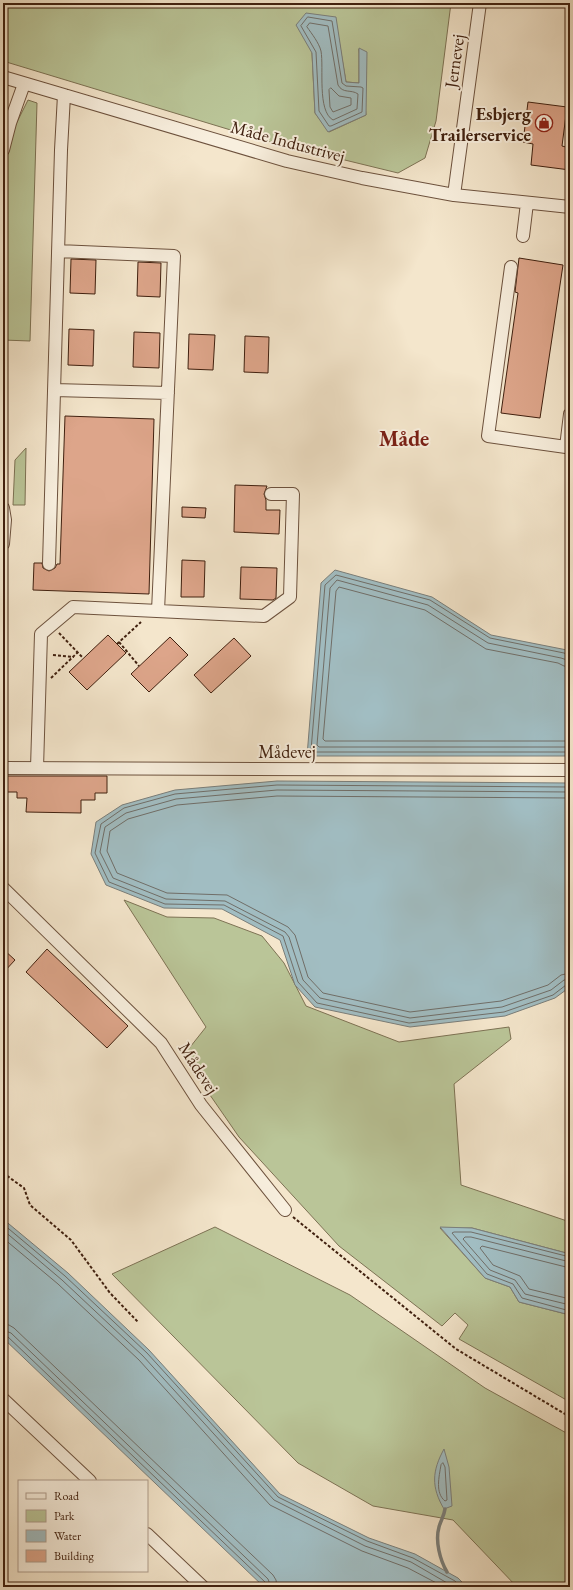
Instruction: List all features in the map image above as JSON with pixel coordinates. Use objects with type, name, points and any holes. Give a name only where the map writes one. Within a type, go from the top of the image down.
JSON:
[{"type":"street","name":"Jernevej","points":[[454,195],[480,3]]},
{"type":"street","name":"Måde Industrivej","points":[[3,77],[287,161],[362,178],[454,195],[570,207]]},
{"type":"street","points":[[3,150],[10,123],[24,84]]},
{"type":"street","points":[[49,564],[64,95]]},
{"type":"street","points":[[523,236],[527,203]]},
{"type":"street","points":[[58,251],[174,256],[156,611]]},
{"type":"street","points":[[511,267],[488,436],[566,447],[570,414]]},
{"type":"street","points":[[54,390],[168,393]]},
{"type":"street","points":[[36,768],[42,634],[73,607],[264,616],[290,597],[293,494],[271,494]]},
{"type":"street","points":[[3,508],[5,520],[3,544]]},
{"type":"street","name":"Mådevej","points":[[3,768],[570,770]]},
{"type":"street","name":"Mådevej","points":[[3,888],[160,1043],[200,1105],[285,1210]]},
{"type":"street","points":[[3,1399],[89,1480]]},
{"type":"street","points":[[148,1535],[203,1587]]},
{"type":"path","points":[[139,666],[118,643],[156,611]]},
{"type":"path","points":[[52,625],[83,658]]},
{"type":"path","points":[[40,688],[78,652]]},
{"type":"path","points":[[41,654],[74,657]]},
{"type":"path","points":[[3,1172],[24,1188],[30,1205],[71,1240],[110,1293],[138,1322]]},
{"type":"path","points":[[285,1210],[456,1349],[570,1417]]},
{"type":"green space","points":[[3,3],[451,3],[436,121],[425,158],[398,173],[267,141],[3,61]],"holes":[[[335,17],[346,82],[359,83],[359,49],[366,115],[329,132],[315,113],[312,53]]]},
{"type":"green space","points":[[28,100],[37,103],[30,341],[3,340],[3,166],[16,124]]},
{"type":"green space","points":[[26,448],[25,505],[13,505],[15,460]]},
{"type":"green space","points":[[124,900],[167,917],[214,918],[262,936],[284,963],[306,1006],[399,1042],[509,1027],[511,1039],[454,1084],[461,1185],[570,1222],[570,1254],[472,1228],[440,1228],[485,1278],[510,1287],[519,1302],[570,1315],[570,1402],[459,1339],[468,1325],[455,1313],[442,1326],[339,1246],[239,1137],[183,1056],[206,1027]]},
{"type":"green space","points":[[215,1227],[350,1295],[485,1388],[570,1435],[570,1587],[517,1587],[453,1520],[373,1506],[298,1463],[112,1274]]},
{"type":"water","points":[[306,13],[336,17],[346,82],[359,83],[359,48],[367,52],[366,115],[328,132],[315,113],[312,53],[296,25]]},
{"type":"water","points":[[335,570],[432,597],[491,635],[567,650],[570,654],[570,756],[307,756],[321,583]]},
{"type":"water","points":[[277,781],[570,783],[570,987],[555,998],[505,1016],[410,1027],[315,1007],[295,985],[280,940],[222,909],[164,908],[106,885],[91,854],[96,822],[122,805],[175,790]]},
{"type":"water","points":[[3,1219],[68,1273],[149,1350],[280,1494],[369,1538],[415,1554],[458,1578],[467,1587],[264,1587],[3,1338]]},
{"type":"water","points":[[440,1227],[472,1228],[570,1254],[570,1315],[519,1302],[510,1287],[485,1278]]},
{"type":"water","points":[[444,1449],[449,1467],[452,1506],[444,1509],[435,1486],[435,1472]]},
{"type":"building","points":[[528,102],[567,107],[562,146],[570,148],[570,170],[531,165],[533,144],[523,142]]},
{"type":"building","points":[[519,258],[563,265],[540,418],[501,413],[518,293],[515,292]]},
{"type":"building","points":[[71,259],[96,260],[95,294],[70,293]]},
{"type":"building","points":[[138,262],[161,263],[160,297],[137,296]]},
{"type":"building","points":[[69,329],[94,330],[93,366],[68,365]]},
{"type":"building","points":[[134,332],[160,333],[159,368],[133,367]]},
{"type":"building","points":[[189,334],[215,335],[213,370],[188,369]]},
{"type":"building","points":[[245,336],[269,337],[268,373],[244,372]]},
{"type":"building","points":[[65,416],[154,419],[149,594],[33,590],[34,563],[42,563],[43,568],[49,571],[55,568],[57,564],[60,564]]},
{"type":"building","points":[[235,485],[267,486],[264,494],[266,500],[266,510],[280,510],[279,534],[234,532]]},
{"type":"building","points":[[182,507],[206,508],[205,518],[182,517]]},
{"type":"building","points":[[182,560],[205,561],[204,597],[181,597]]},
{"type":"building","points":[[241,567],[277,568],[276,598],[273,600],[240,599]]},
{"type":"building","points":[[108,635],[126,653],[87,690],[69,672]]},
{"type":"building","points":[[170,637],[188,655],[149,692],[131,674]]},
{"type":"building","points":[[234,638],[251,656],[211,693],[194,675]]},
{"type":"building","points":[[3,776],[107,776],[107,793],[95,793],[95,800],[81,800],[81,813],[26,812],[27,798],[17,798],[17,792],[3,792]]},
{"type":"building","points":[[3,949],[15,960],[3,973]]},
{"type":"building","points":[[47,949],[128,1026],[107,1048],[26,972]]},
{"type":"waterway","points":[[445,1509],[439,1527],[438,1544],[440,1556],[447,1572]]},
{"type":"place","name":"Esbjerg Trailerservice","points":[[544,123]]},
{"type":"district","name":"Måde","points":[[404,438]]}]
